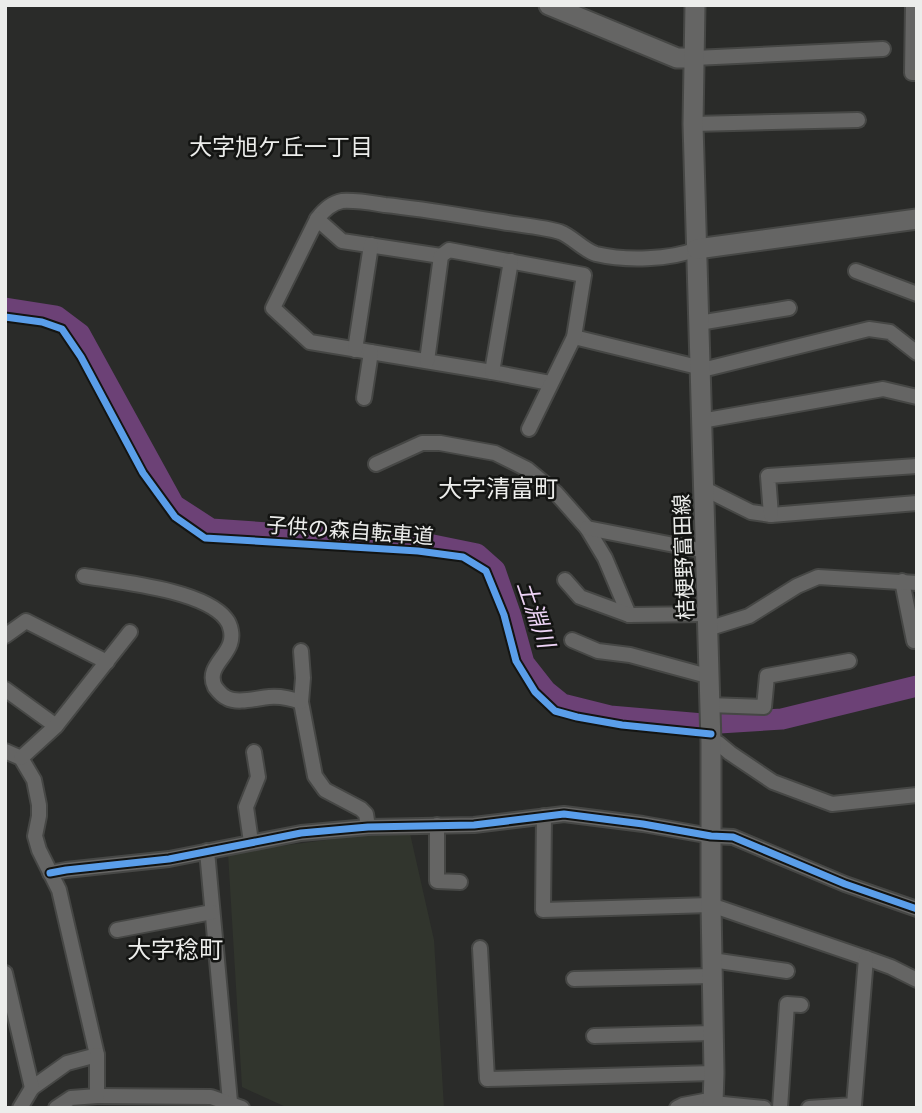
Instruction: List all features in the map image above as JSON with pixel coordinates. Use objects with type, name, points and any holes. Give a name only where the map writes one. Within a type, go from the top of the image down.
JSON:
[{"type":"main road","points":[[549,5],[677,58],[694,58]]},
{"type":"main road","name":"桔梗野富田線","points":[[695,5],[693,124],[711,737],[712,1105]]},
{"type":"main road","points":[[697,249],[917,219]]},
{"type":"street","points":[[913,5],[912,73],[917,73]]},
{"type":"street","points":[[694,58],[883,49]]},
{"type":"street","points":[[693,124],[858,120]]},
{"type":"street","points":[[550,383],[310,342],[273,308],[317,219],[331,205],[341,201],[430,210],[561,232],[593,253],[613,257],[648,257],[687,253],[697,249]]},
{"type":"street","points":[[317,219],[342,241],[441,256]]},
{"type":"street","points":[[355,350],[371,245]]},
{"type":"street","points":[[427,361],[441,256],[449,250],[584,275],[574,337],[529,429]]},
{"type":"street","points":[[492,372],[511,261]]},
{"type":"street","points":[[856,271],[917,294]]},
{"type":"street","points":[[699,323],[789,308]]},
{"type":"street","points":[[574,337],[706,369],[869,329],[890,332],[917,353]]},
{"type":"street","points":[[364,398],[371,352]]},
{"type":"street","points":[[701,421],[883,389],[917,397]]},
{"type":"street","points":[[376,464],[422,443],[440,443],[495,453],[527,469],[556,492],[587,528],[605,558],[629,614]]},
{"type":"street","points":[[771,515],[768,476],[917,466]]},
{"type":"street","points":[[703,488],[751,512],[771,515],[917,503]]},
{"type":"street","points":[[587,528],[705,551]]},
{"type":"street","points":[[84,576],[178,593],[206,603],[226,618],[231,629],[230,645],[214,669],[213,681],[217,690],[228,699],[286,697],[301,702]]},
{"type":"street","points":[[565,580],[580,597],[629,614],[707,621],[749,616],[797,586],[818,577],[910,582],[914,641]]},
{"type":"street","points":[[5,636],[26,621],[107,662]]},
{"type":"street","points":[[21,758],[56,726],[130,632]]},
{"type":"street","points":[[572,640],[598,651],[630,655],[700,674],[709,674]]},
{"type":"street","points":[[301,651],[301,702],[314,776],[325,790],[361,809],[366,814],[368,827]]},
{"type":"street","points":[[709,706],[764,707],[767,676],[849,661]]},
{"type":"street","points":[[5,689],[56,726]]},
{"type":"street","points":[[711,737],[730,754],[773,782],[832,804],[917,795]]},
{"type":"street","points":[[5,751],[21,758],[34,780],[39,805],[35,836],[58,890],[97,1055],[97,1096]]},
{"type":"street","points":[[251,842],[246,807],[258,777],[254,752]]},
{"type":"street","points":[[50,873],[169,859],[301,833],[368,827],[474,825],[564,814],[710,836],[733,837],[845,884],[917,909]]},
{"type":"street","points":[[544,816],[543,910],[711,905],[866,958],[917,980]]},
{"type":"street","points":[[437,825],[437,881],[460,882]]},
{"type":"street","points":[[56,1108],[71,1098],[97,1096],[211,1097],[236,1105],[207,851]]},
{"type":"street","points":[[117,930],[212,912]]},
{"type":"street","points":[[480,948],[486,1079],[714,1073]]},
{"type":"street","points":[[809,1108],[854,1105],[866,958]]},
{"type":"street","points":[[574,979],[713,968],[787,971]]},
{"type":"street","points":[[5,973],[32,1088]]},
{"type":"street","points":[[780,1108],[787,1004],[801,1005]]},
{"type":"street","points":[[594,1036],[713,1033]]},
{"type":"street","points":[[20,1108],[32,1088],[67,1063],[97,1055]]},
{"type":"street","points":[[677,1108],[683,1104],[705,1101],[712,1105],[764,1108]]},
{"type":"shaded area","points":[[409,829],[434,940],[444,1108],[288,1108],[242,1087],[228,853]]},
{"type":"waterway","name":"土淵川","points":[[5,308],[56,316],[80,334],[174,505],[211,529],[428,544],[477,554],[495,570],[524,663],[546,691],[562,704],[610,716],[703,724],[782,719],[917,686]]},
{"type":"cycle path","name":"子供の森自転車道","points":[[5,317],[42,322],[62,329],[81,357],[143,473],[175,517],[205,538],[418,551],[463,557],[486,571],[504,615],[516,661],[535,692],[555,711],[622,725],[711,734]]},
{"type":"cycle path","points":[[50,873],[169,859],[301,833],[368,827],[474,825],[564,814],[733,837],[845,884],[917,909]]},
{"type":"district","name":"大字旭ケ丘一丁目","points":[[281,146]]},
{"type":"district","name":"大字清富町","points":[[498,487]]},
{"type":"district","name":"大字稔町","points":[[175,948]]}]
